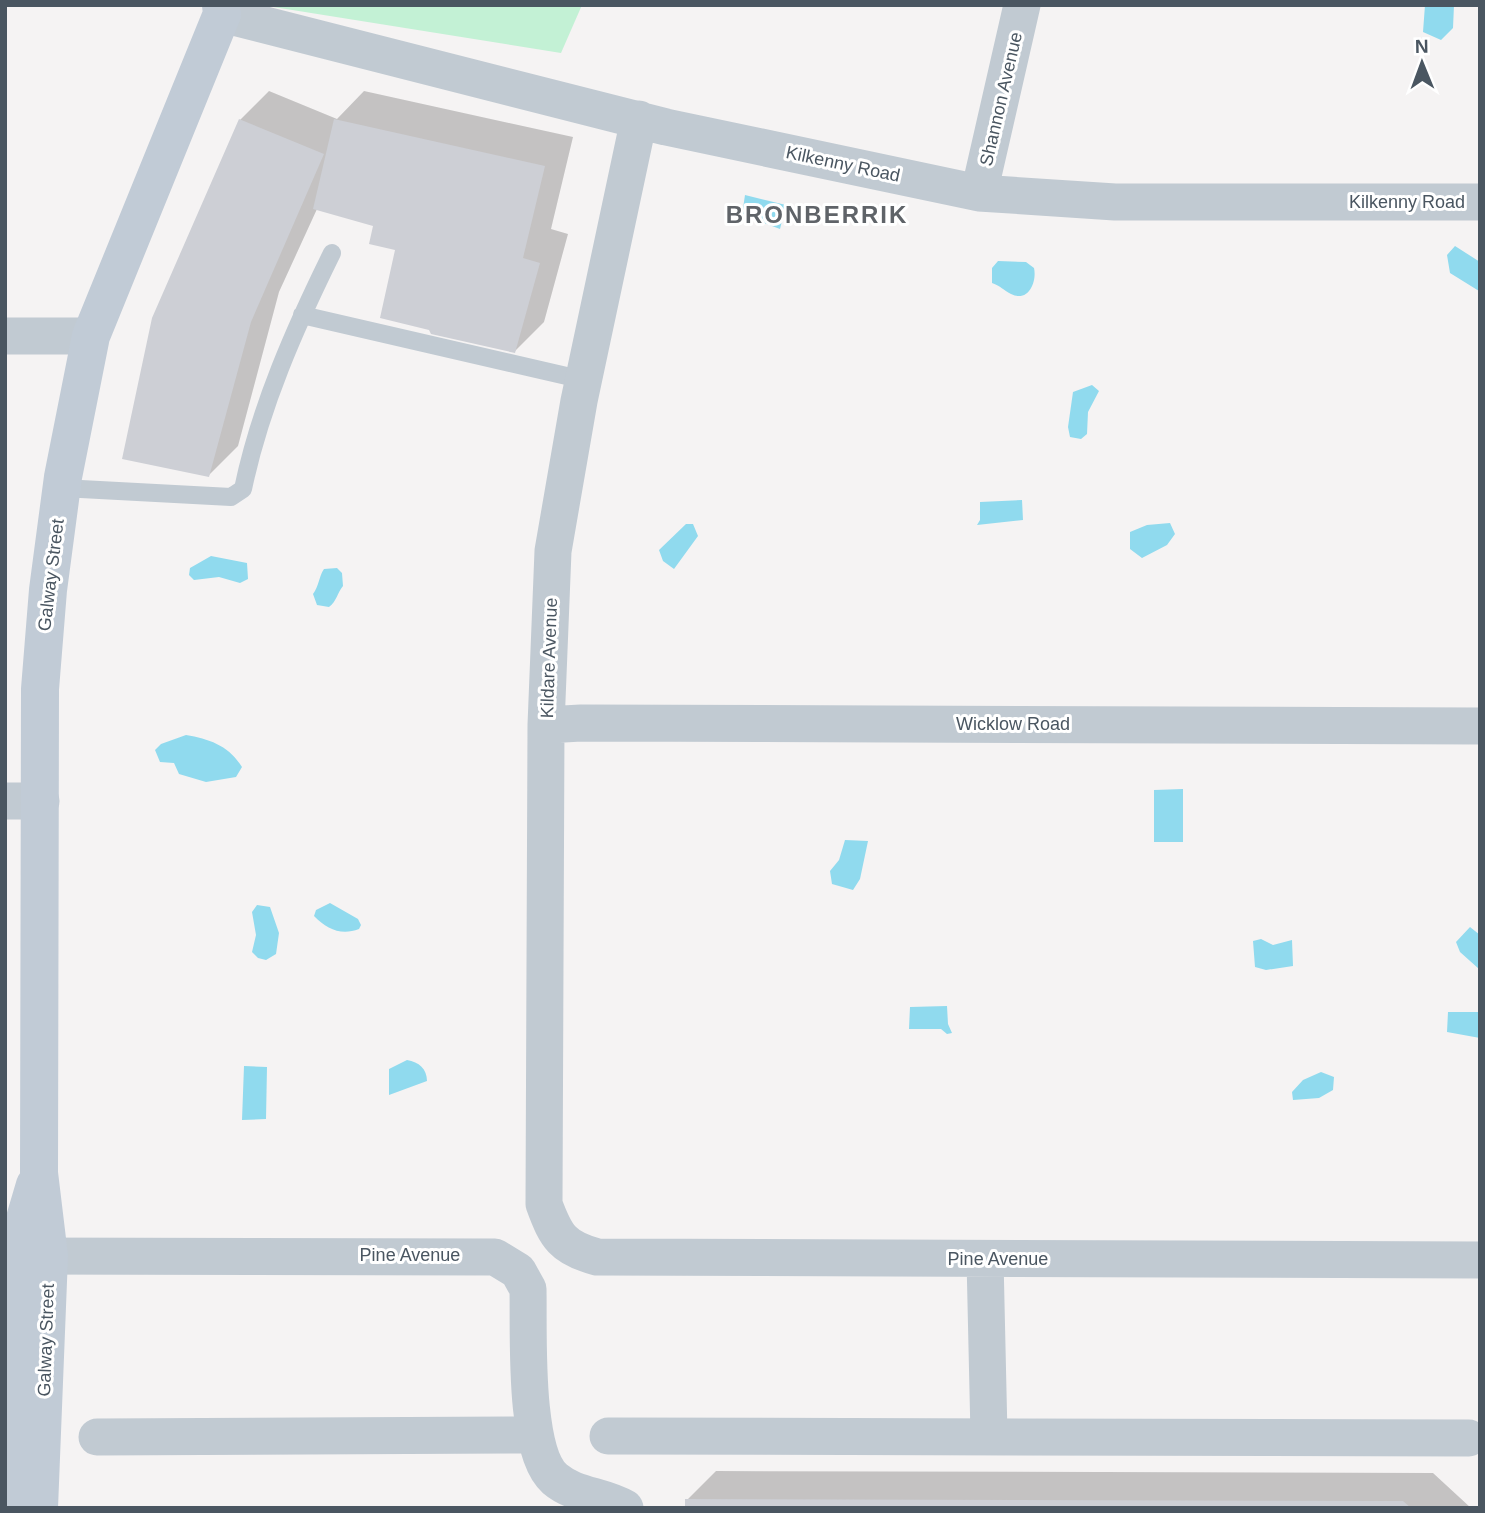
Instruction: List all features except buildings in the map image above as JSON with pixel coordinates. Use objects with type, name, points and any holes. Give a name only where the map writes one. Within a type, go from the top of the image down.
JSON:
[{"type":"street","name":"Shannon Avenue","points":[[979,193],[1022,5]]},
{"type":"street","name":"Kilkenny Road","points":[[221,10],[639,119],[979,193],[1115,202],[1480,202]]},
{"type":"street","name":"Galway Street","points":[[7,1508],[23,1256],[39,1173],[23,801],[40,689],[48,590],[62,488],[91,336],[221,10]]},
{"type":"street","name":"Kildare Avenue","points":[[544,1204],[546,725],[553,551],[584,380],[639,119]]},
{"type":"street","points":[[5,336],[91,336]]},
{"type":"street","name":"Wicklow Road","points":[[546,725],[1480,726]]},
{"type":"street","name":"Pine Avenue","points":[[544,1204],[554,1230],[563,1241],[575,1251],[597,1257],[1480,1260]]},
{"type":"street","name":"Galway Street","points":[[23,1256],[39,1508]]},
{"type":"street","name":"Pine Avenue","points":[[23,1256],[495,1256],[518,1271],[528,1289],[534,1434],[538,1452],[554,1479],[570,1489],[625,1508]]},
{"type":"street","points":[[985,1259],[989,1435]]},
{"type":"street","points":[[97,1437],[534,1434]]},
{"type":"street","points":[[608,1436],[1469,1438]]},
{"type":"lane","points":[[62,488],[231,497],[243,489],[252,444],[302,315],[332,253]]},
{"type":"lane","points":[[302,315],[584,380]]},
{"type":"green space","points":[[261,5],[582,5],[561,53]]},
{"type":"water","points":[[1425,5],[1454,5],[1453,28],[1441,40],[1423,32]]},
{"type":"water","points":[[745,195],[786,205],[780,229],[742,215]]},
{"type":"water","points":[[1455,246],[1480,262],[1479,291],[1450,273],[1447,255]]},
{"type":"water","points":[[998,261],[1026,262],[1034,268],[1033,284],[1027,293],[1017,296],[992,283],[992,268]]},
{"type":"water","points":[[1092,385],[1099,391],[1088,412],[1087,434],[1081,439],[1070,437],[1068,427],[1073,392]]},
{"type":"water","points":[[1022,500],[1023,520],[977,525],[980,520],[980,502]]},
{"type":"water","points":[[1170,523],[1175,534],[1167,545],[1142,558],[1130,549],[1130,532],[1147,525]]},
{"type":"water","points":[[686,524],[693,524],[698,536],[674,569],[663,561],[659,550]]},
{"type":"water","points":[[211,556],[247,563],[248,579],[240,583],[219,577],[194,580],[189,575],[190,568]]},
{"type":"water","points":[[337,568],[342,573],[343,586],[329,607],[317,605],[313,594],[322,572],[324,569]]},
{"type":"water","points":[[186,735],[211,741],[231,754],[242,767],[236,777],[206,782],[179,774],[174,763],[160,762],[155,750],[161,744]]},
{"type":"water","points":[[1183,789],[1183,842],[1154,842],[1154,790]]},
{"type":"water","points":[[845,840],[868,841],[860,879],[853,890],[832,884],[830,871],[839,860]]},
{"type":"water","points":[[330,903],[358,919],[361,925],[359,929],[346,932],[335,930],[314,916],[316,910]]},
{"type":"water","points":[[257,905],[270,907],[279,933],[276,954],[266,960],[258,958],[252,952],[256,935],[252,912]]},
{"type":"water","points":[[1470,927],[1480,935],[1479,969],[1460,952],[1456,942]]},
{"type":"water","points":[[1261,939],[1273,945],[1292,940],[1293,966],[1266,970],[1255,967],[1253,941]]},
{"type":"water","points":[[947,1006],[948,1024],[952,1033],[947,1034],[941,1029],[909,1029],[910,1007]]},
{"type":"water","points":[[1448,1012],[1480,1012],[1480,1038],[1447,1032]]},
{"type":"water","points":[[407,1060],[421,1067],[426,1073],[427,1081],[389,1095],[389,1069]]},
{"type":"water","points":[[244,1066],[267,1067],[266,1119],[242,1120]]},
{"type":"water","points":[[1321,1072],[1334,1077],[1333,1090],[1319,1098],[1293,1100],[1292,1092],[1303,1080]]},
{"type":"district","name":"BRONBERRIK","points":[[817,214]]}]
